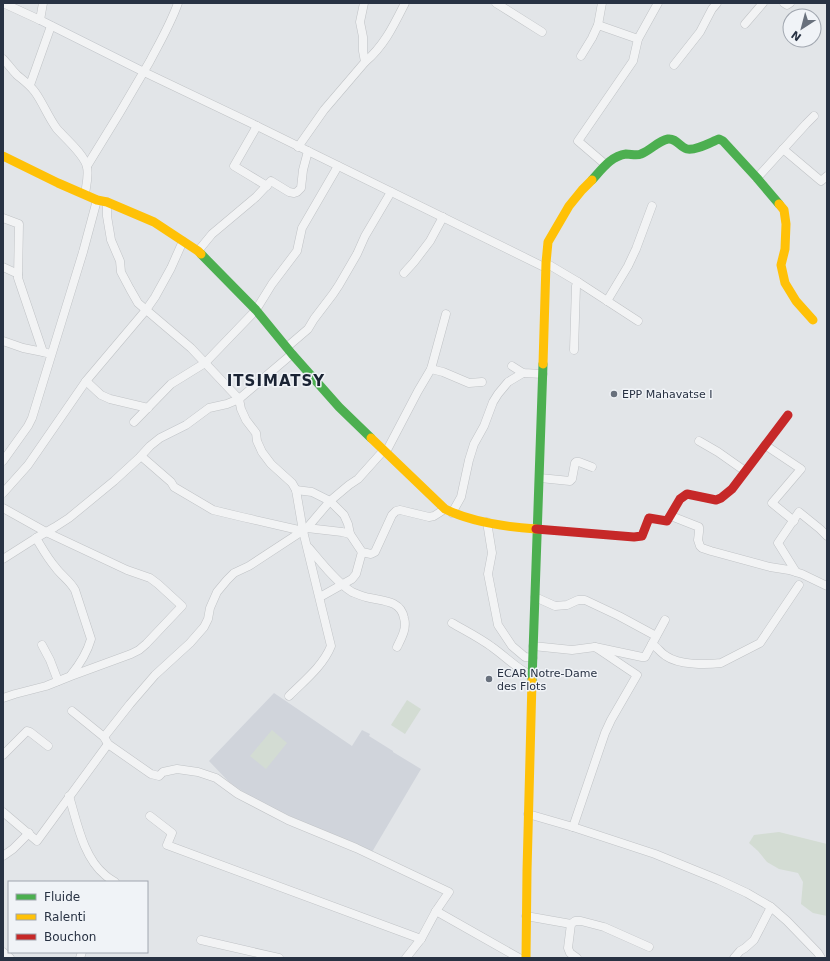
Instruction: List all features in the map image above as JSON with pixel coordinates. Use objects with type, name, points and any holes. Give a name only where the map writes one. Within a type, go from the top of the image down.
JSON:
[{"type":"street","points":[[3,3],[442,217],[546,265],[578,282],[638,321]]},
{"type":"street","points":[[40,20],[43,3]]},
{"type":"street","points":[[87,166],[144,72],[166,32],[178,3]]},
{"type":"street","points":[[364,3],[360,22],[365,62]]},
{"type":"street","points":[[298,147],[324,110],[386,39],[405,3]]},
{"type":"street","points":[[496,3],[542,32]]},
{"type":"street","points":[[581,56],[598,25],[602,3]]},
{"type":"street","points":[[606,165],[578,141],[632,61],[638,39],[658,3]]},
{"type":"street","points":[[674,65],[700,32],[712,9],[717,3]]},
{"type":"street","points":[[745,24],[763,3]]},
{"type":"street","points":[[784,3],[787,5],[790,3]]},
{"type":"street","points":[[598,25],[638,39]]},
{"type":"street","points":[[30,85],[51,26]]},
{"type":"street","points":[[3,59],[16,74],[30,85],[57,129],[69,140],[87,166],[85,194]]},
{"type":"street","points":[[757,178],[814,116]]},
{"type":"street","points":[[257,126],[234,166],[267,186]]},
{"type":"street","points":[[526,958],[532,676],[548,242],[554,229],[582,190],[606,165],[616,157],[627,154],[640,155],[660,142],[668,139],[672,139],[686,150],[693,149],[719,139],[723,141],[757,178],[784,210],[786,224],[785,249],[781,265],[785,283],[796,301],[813,320]]},
{"type":"street","points":[[783,150],[821,181],[827,176]]},
{"type":"street","points":[[198,252],[212,234],[256,197],[271,181],[289,192],[297,192],[300,188],[308,151]]},
{"type":"street","points":[[3,156],[58,184],[97,200],[107,202],[154,222],[198,252],[256,310],[339,407],[448,511],[487,522],[537,530],[634,537],[642,536],[649,518],[667,521],[680,499],[688,494],[716,500],[732,489],[788,415]]},
{"type":"street","points":[[134,422],[171,384],[205,363],[256,310],[272,284],[297,251],[302,228],[338,166]]},
{"type":"street","points":[[3,559],[55,527],[74,513],[114,481],[160,438],[186,425],[209,408],[240,399],[290,351],[308,329],[339,285],[357,254],[365,236],[391,192]]},
{"type":"street","points":[[3,461],[32,418],[83,252],[97,200]]},
{"type":"street","points":[[107,202],[107,216],[111,240],[120,262],[121,272],[138,303],[191,348],[240,399],[241,409],[246,420],[256,433],[262,452],[271,464],[292,483],[296,490],[305,529],[307,546],[331,646],[328,654],[320,664],[289,696]]},
{"type":"street","points":[[607,301],[628,266],[652,206]]},
{"type":"street","points":[[404,273],[430,241],[442,217]]},
{"type":"street","points":[[3,218],[19,224],[18,278],[43,352]]},
{"type":"street","points":[[3,493],[28,465],[86,381],[146,310],[172,268],[183,241]]},
{"type":"street","points":[[3,267],[18,274]]},
{"type":"street","points":[[574,350],[576,286],[578,282]]},
{"type":"street","points":[[3,812],[37,841],[70,796],[130,704],[155,675],[190,643],[204,627],[217,592],[227,580],[234,573],[249,566],[305,529],[330,501],[358,479],[385,451],[431,369],[446,314]]},
{"type":"street","points":[[3,341],[23,348],[52,355]]},
{"type":"street","points":[[512,366],[524,373],[543,374]]},
{"type":"street","points":[[431,369],[443,372],[469,383],[482,382]]},
{"type":"street","points":[[296,490],[312,492],[330,501],[344,515],[350,534],[362,552],[371,554],[375,552],[392,515],[396,511],[400,510],[429,517],[434,516],[448,511],[461,497],[474,444],[484,426],[493,402],[508,382],[524,373]]},
{"type":"street","points":[[86,381],[101,395],[148,408]]},
{"type":"street","points":[[699,441],[745,470]]},
{"type":"street","points":[[765,445],[801,470],[772,503],[794,520]]},
{"type":"street","points":[[141,456],[171,482],[174,487],[213,510],[305,529],[350,534]]},
{"type":"street","points":[[540,478],[570,481],[572,479],[576,462],[592,467]]},
{"type":"street","points":[[3,508],[46,532],[127,570],[150,578],[182,606],[146,644],[132,654],[46,686],[3,698]]},
{"type":"street","points":[[796,572],[778,543],[799,512],[827,536]]},
{"type":"street","points":[[670,516],[699,527],[698,540],[702,548],[762,565],[796,572],[827,586]]},
{"type":"street","points":[[487,522],[492,553],[488,574],[498,625],[512,646],[525,657],[533,658]]},
{"type":"street","points":[[36,538],[56,568],[75,590],[91,639],[80,664],[71,676]]},
{"type":"street","points":[[307,546],[342,585],[352,592],[368,598],[384,601],[401,608],[406,624],[396,647]]},
{"type":"street","points":[[320,597],[352,579],[356,574],[362,552]]},
{"type":"street","points":[[535,597],[555,606],[567,605],[578,600],[586,600],[620,616],[654,640],[657,647],[666,656],[681,663],[714,664],[721,663],[760,643],[799,585]]},
{"type":"street","points":[[533,646],[572,650],[595,647],[645,657],[665,620]]},
{"type":"street","points":[[452,623],[475,635],[524,672],[532,676]]},
{"type":"street","points":[[42,645],[50,660],[58,681]]},
{"type":"street","points":[[573,827],[605,733],[637,676],[595,647]]},
{"type":"street","points":[[72,711],[106,741],[150,774],[159,776],[163,772],[177,769],[198,772],[216,778],[238,794],[288,820],[356,848],[450,892],[436,911],[422,939],[406,958]]},
{"type":"street","points":[[3,755],[27,731],[48,746]]},
{"type":"street","points":[[70,796],[84,846],[92,860],[104,875],[113,881]]},
{"type":"street","points":[[528,814],[655,854],[747,893],[771,907],[787,921],[821,958]]},
{"type":"street","points":[[150,816],[172,833],[167,845],[422,939]]},
{"type":"street","points":[[3,856],[13,849],[29,833]]},
{"type":"street","points":[[734,958],[754,940],[771,907]]},
{"type":"street","points":[[436,911],[518,958]]},
{"type":"street","points":[[526,916],[571,924],[574,921],[581,920],[604,927],[649,947]]},
{"type":"street","points":[[571,924],[568,948],[570,953],[577,958]]},
{"type":"street","points":[[201,940],[279,958]]},
{"type":"street","points":[[3,952],[10,958]]},
{"type":"shaded area","points":[[274,693],[352,746],[362,730],[370,734],[369,736],[393,752],[421,769],[372,852],[255,800],[229,782],[209,761]]},
{"type":"shaded area","points":[[407,700],[421,709],[405,734],[391,725]]},
{"type":"shaded area","points":[[272,730],[287,743],[266,769],[250,756]]},
{"type":"shaded area","points":[[779,832],[827,844],[827,916],[813,913],[801,904],[803,882],[798,873],[779,869],[767,862],[749,843],[754,835]]},
{"type":"traffic: fast","points":[[592,180],[611,160],[616,157],[626,154],[639,155],[664,140],[671,139],[685,148],[690,149],[699,148],[719,139],[723,141],[779,204]]},
{"type":"traffic: fast","points":[[201,254],[256,310],[292,354],[339,407],[371,438]]},
{"type":"traffic: fast","points":[[532,681],[543,364]]},
{"type":"traffic: slow","points":[[3,156],[58,183],[154,222],[201,254]]},
{"type":"traffic: slow","points":[[543,364],[548,242],[569,206],[592,180]]},
{"type":"traffic: slow","points":[[779,204],[784,210],[786,224],[785,249],[781,265],[785,283],[796,301],[813,320]]},
{"type":"traffic: slow","points":[[371,438],[445,509],[455,514],[478,521],[536,529]]},
{"type":"traffic: slow","points":[[526,958],[532,681]]},
{"type":"traffic: jam","points":[[536,529],[634,537],[642,536],[649,518],[667,521],[680,499],[687,494],[716,500],[732,489],[788,415]]},
{"type":"place","name":"EPP Mahavatse I","points":[[614,394]]},
{"type":"place","name":"ECAR Notre-Dame des Flots","points":[[489,679]]},
{"type":"district","name":"ITSIMATSY","points":[[276,381]]}]
